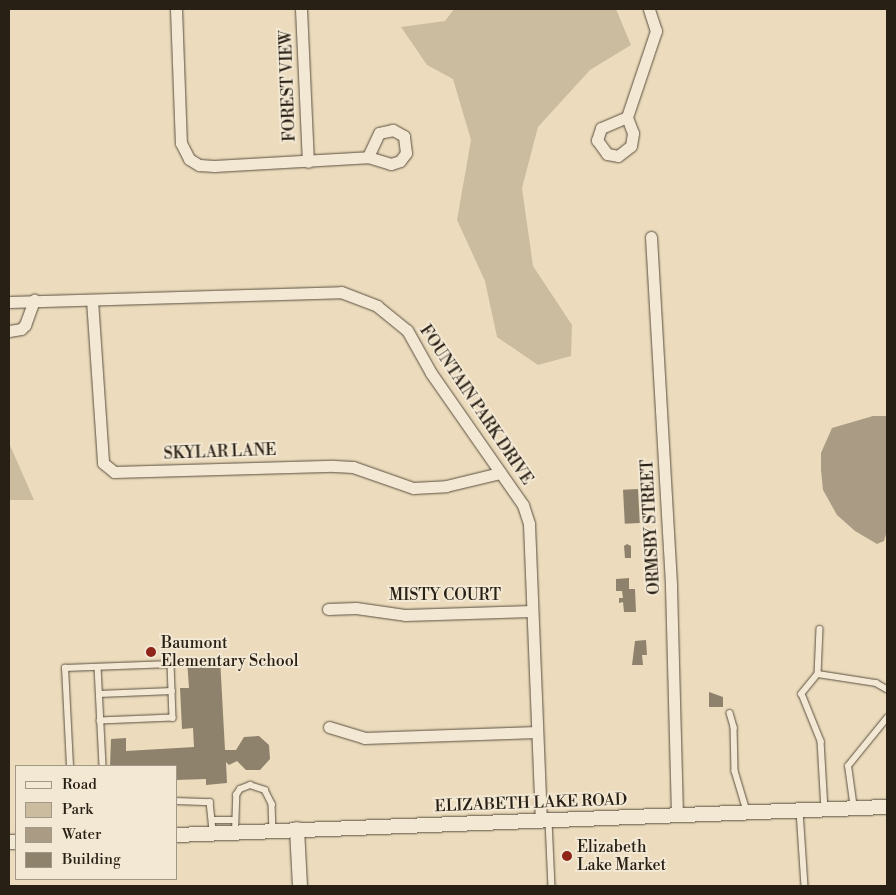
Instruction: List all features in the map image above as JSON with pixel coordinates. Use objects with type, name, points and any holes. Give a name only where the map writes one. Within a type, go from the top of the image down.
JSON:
[{"type":"street","points":[[176,9],[181,143],[189,159],[199,166],[214,166],[368,158]]},
{"type":"street","name":"FOREST VIEW","points":[[301,9],[308,162]]},
{"type":"street","points":[[627,117],[654,46],[656,32],[649,9]]},
{"type":"street","name":"ORMSBY STREET","points":[[651,238],[671,586],[677,816]]},
{"type":"street","name":"FOUNTAIN PARK DRIVE","points":[[9,302],[341,292],[377,306],[407,330],[431,373],[523,505],[529,524],[537,732],[545,819]]},
{"type":"street","points":[[9,331],[21,329],[25,325],[34,300]]},
{"type":"street","name":"SKYLAR LANE","points":[[92,300],[103,463],[114,472],[353,467],[413,488],[446,486],[500,473]]},
{"type":"street","name":"MISTY COURT","points":[[328,609],[356,608],[405,615],[532,611]]},
{"type":"street","points":[[328,728],[364,738],[537,732]]},
{"type":"street","name":"ELIZABETH LAKE ROAD","points":[[178,835],[213,826],[273,830],[887,807]]},
{"type":"street","points":[[297,829],[300,886]]},
{"type":"lane","points":[[820,629],[818,674],[802,694],[821,740],[825,810]]},
{"type":"lane","points":[[70,765],[66,668],[170,664],[173,718],[100,721]]},
{"type":"lane","points":[[98,667],[103,765]]},
{"type":"lane","points":[[818,674],[876,683],[887,689]]},
{"type":"lane","points":[[99,694],[172,691]]},
{"type":"lane","points":[[730,713],[734,727],[735,771],[747,813]]},
{"type":"lane","points":[[854,808],[848,766],[887,718]]},
{"type":"lane","points":[[234,826],[233,806],[240,789],[259,786],[265,790],[272,804],[273,830]]},
{"type":"lane","points":[[178,801],[206,800],[211,804],[213,826]]},
{"type":"lane","points":[[800,811],[805,886]]},
{"type":"lane","points":[[545,819],[552,886]]},
{"type":"green space","points":[[454,9],[616,9],[631,45],[590,70],[538,127],[522,188],[533,266],[572,325],[571,356],[538,365],[497,337],[485,281],[457,220],[471,140],[453,79],[427,65],[401,27],[445,21]]},
{"type":"green space","points":[[9,443],[34,500],[9,500]]},
{"type":"water","points":[[873,416],[887,416],[887,531],[884,541],[877,544],[855,531],[837,515],[823,490],[821,470],[821,453],[832,428]]},
{"type":"building","points":[[638,489],[640,523],[625,524],[623,490]]},
{"type":"building","points":[[627,544],[631,546],[631,558],[625,558],[624,546]]},
{"type":"building","points":[[629,578],[629,589],[635,589],[636,612],[624,612],[623,602],[619,603],[619,598],[623,598],[622,591],[616,591],[616,579]]},
{"type":"building","points":[[646,640],[647,655],[642,655],[643,665],[632,665],[635,641]]},
{"type":"building","points":[[220,658],[225,750],[236,750],[244,737],[259,736],[269,745],[270,759],[260,770],[246,770],[237,761],[229,765],[226,762],[227,783],[206,785],[206,779],[178,780],[178,765],[110,765],[111,739],[126,738],[126,751],[194,747],[193,728],[182,729],[180,688],[189,688],[187,660]]},
{"type":"building","points":[[709,692],[723,697],[723,707],[709,707]]},
{"type":"place","name":"Baumont Elementary School","points":[[151,652]]},
{"type":"place","name":"Elizabeth Lake Market","points":[[567,856]]}]
